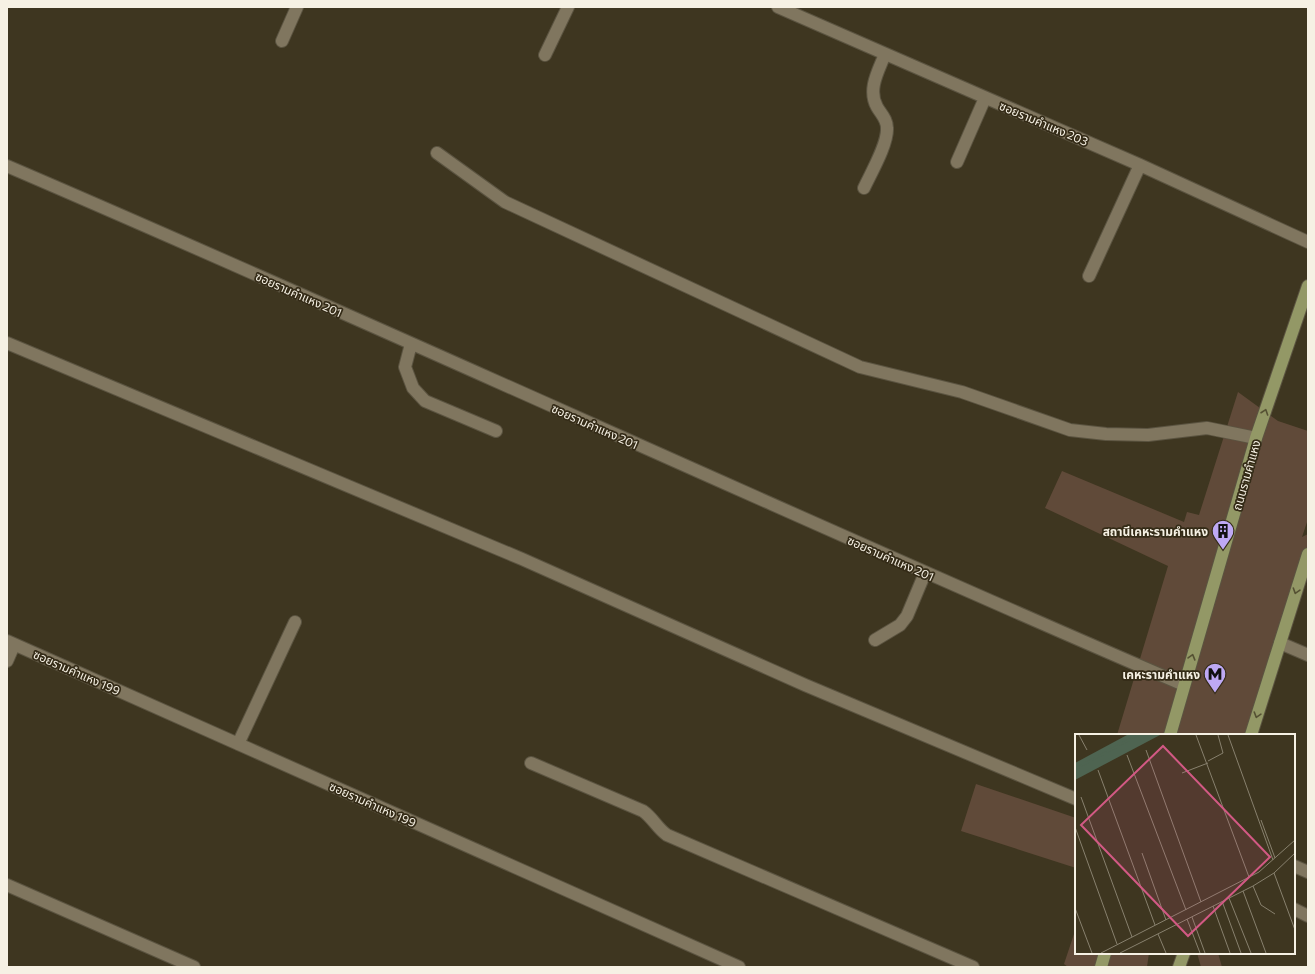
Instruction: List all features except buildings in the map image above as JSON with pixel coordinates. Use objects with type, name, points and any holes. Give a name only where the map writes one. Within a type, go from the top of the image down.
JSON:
[{"type":"main road","name":"ถนนรามคำแหง","points":[[1170,734],[1256,438],[1308,286]]},
{"type":"main road","points":[[1251,734],[1308,555]]},
{"type":"main road","points":[[1101,967],[1105,954]]},
{"type":"main road","points":[[1179,967],[1184,954]]},
{"type":"street","points":[[282,41],[297,7]]},
{"type":"street","points":[[545,55],[568,7]]},
{"type":"street","name":"ซอยรามคำแหง 203","points":[[778,7],[1140,165],[1308,242]]},
{"type":"street","points":[[864,188],[885,140],[887,128],[885,119],[876,106],[873,96],[874,82],[885,54]]},
{"type":"street","points":[[957,162],[985,98]]},
{"type":"street","points":[[438,153],[505,202],[860,368],[962,392],[1070,430],[1106,434],[1148,435],[1207,428],[1256,438]]},
{"type":"street","points":[[1089,276],[1140,165]]},
{"type":"street","name":"ซอยรามคำแหง 201","points":[[7,166],[925,573],[1184,685]]},
{"type":"street","points":[[7,343],[514,556],[805,685],[1075,799]]},
{"type":"street","points":[[411,344],[405,367],[413,388],[425,401],[496,431]]},
{"type":"street","points":[[875,640],[900,625],[907,616],[925,573]]},
{"type":"street","points":[[238,744],[295,622]]},
{"type":"street","points":[[1280,642],[1308,655]]},
{"type":"street","points":[[7,661],[11,643]]},
{"type":"street","name":"ซอยรามคำแหง 199","points":[[11,643],[739,967]]},
{"type":"street","points":[[530,763],[643,811],[655,821],[659,829],[667,835],[973,967]]},
{"type":"street","points":[[1295,866],[1308,872]]},
{"type":"street","points":[[7,885],[194,967]]},
{"type":"street","points":[[1295,910],[1308,916]]},
{"type":"place","name":"สถานีเคหะรามคำแหง","points":[[1223,550]]},
{"type":"place","name":"เคหะรามคำแหง","points":[[1215,694]]}]
